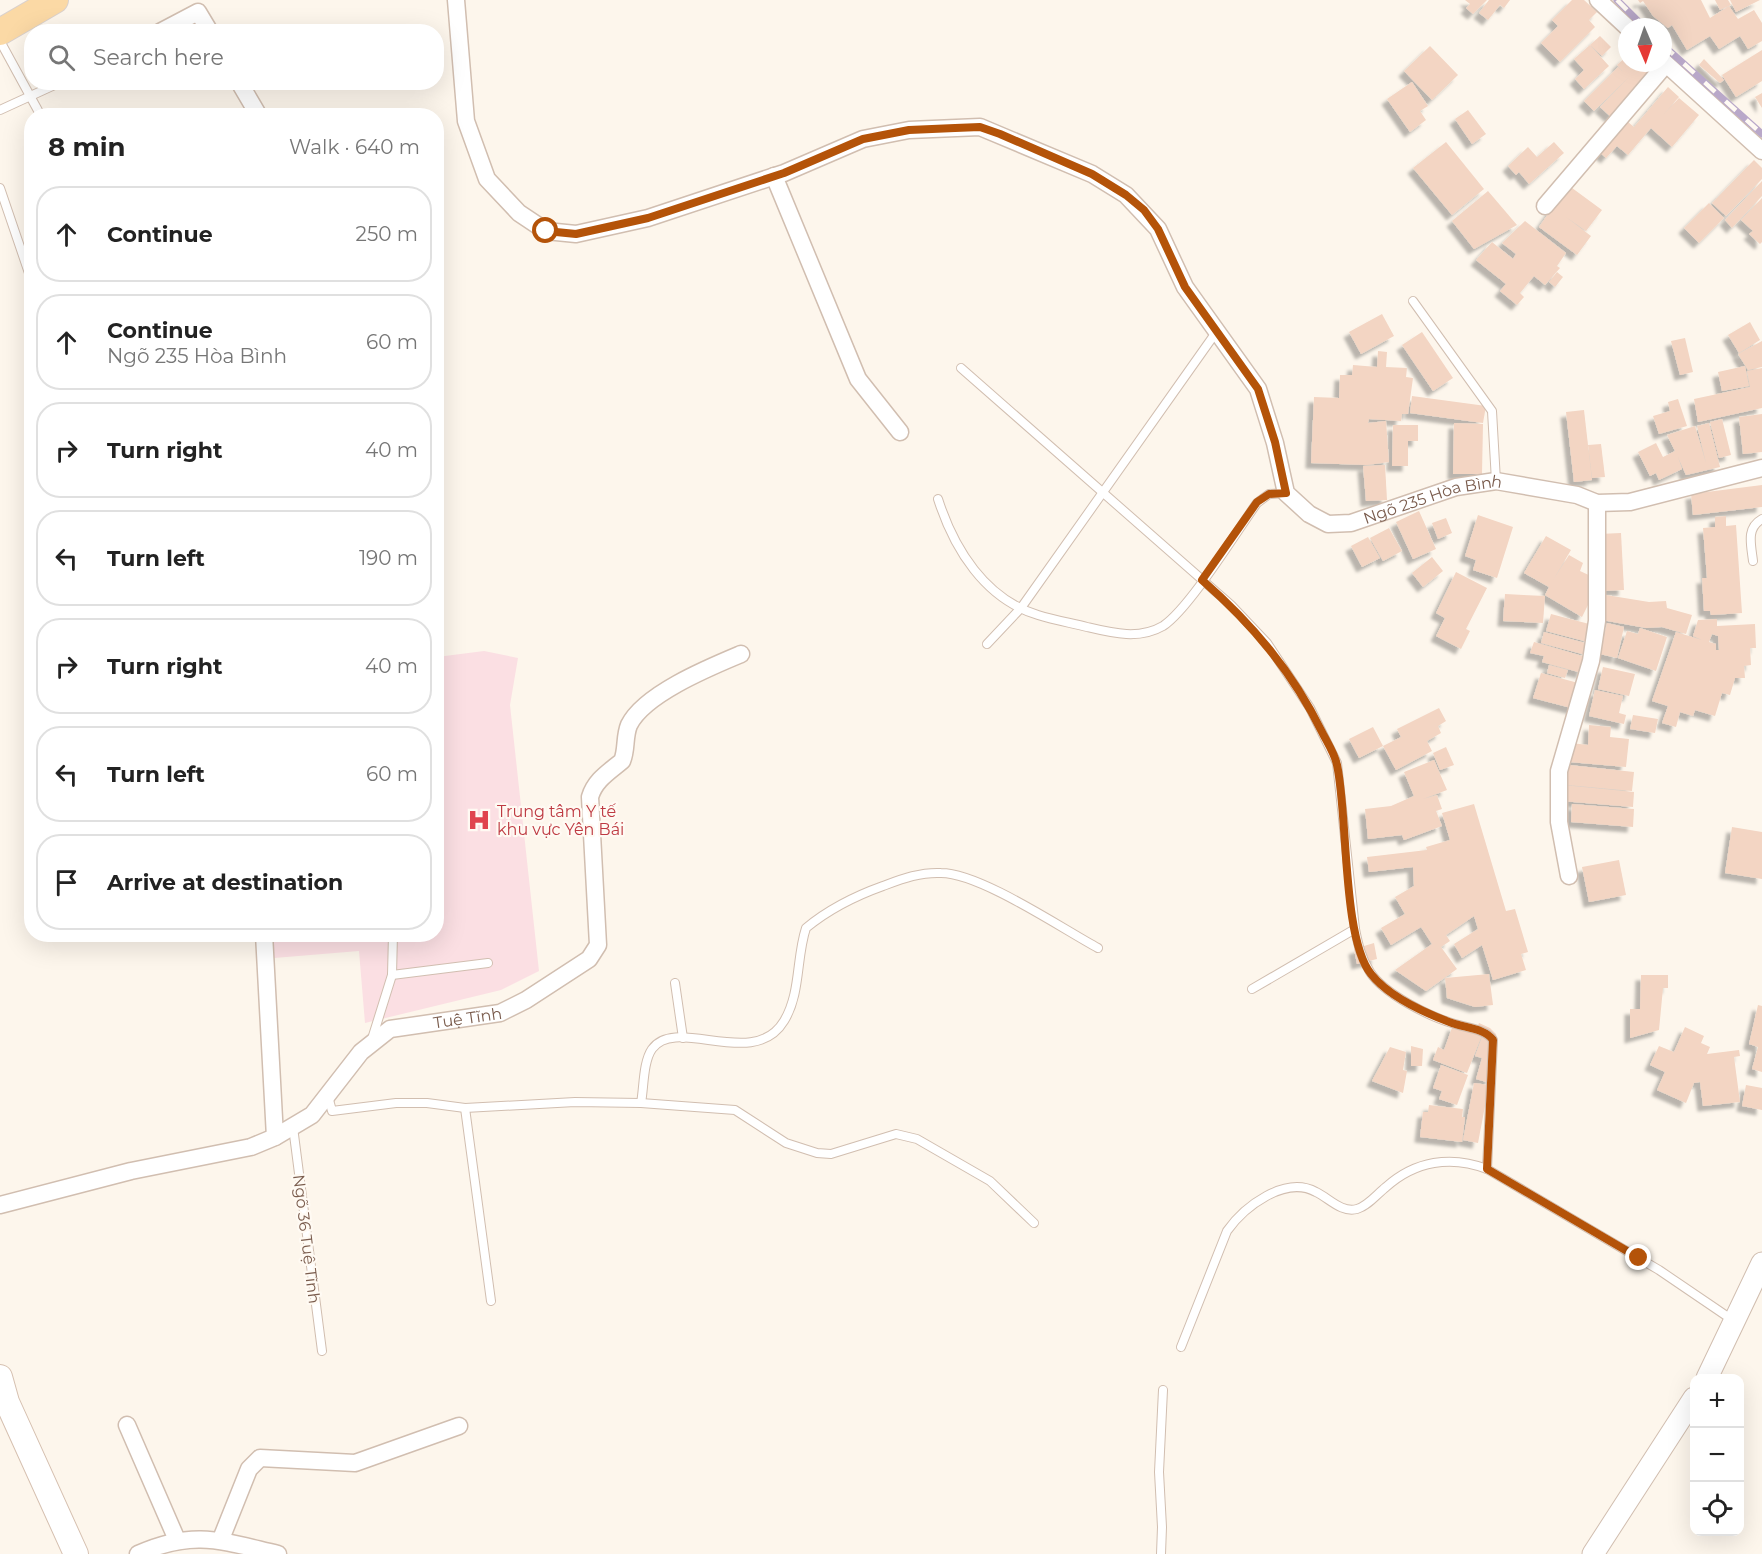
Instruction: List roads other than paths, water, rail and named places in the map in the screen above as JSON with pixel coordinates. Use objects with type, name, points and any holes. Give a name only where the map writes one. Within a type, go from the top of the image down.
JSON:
[{"type":"main road","points":[[0,32],[55,0]]},
{"type":"main road","points":[[0,1377],[7,1402],[76,1554]]},
{"type":"street","points":[[456,0],[466,121],[487,179],[519,213],[546,231],[576,234],[648,218],[774,176],[863,139],[909,130],[980,127],[1092,174],[1126,195],[1144,210],[1158,229],[1185,287],[1258,389],[1275,442],[1286,493]]},
{"type":"street","points":[[1598,0],[1618,19]]},
{"type":"street","points":[[175,24],[198,12],[205,24]]},
{"type":"street","points":[[1672,69],[1762,151]]},
{"type":"street","points":[[1545,206],[1657,72]]},
{"type":"street","points":[[244,90],[254,108]]},
{"type":"street","points":[[774,176],[858,379],[900,432]]},
{"type":"street","name":"Ngõ 235 Hòa Bình","points":[[1286,493],[1309,514],[1328,524],[1340,524],[1351,523],[1456,487],[1496,481],[1576,495],[1597,503],[1630,502],[1762,468]]},
{"type":"street","points":[[1569,876],[1559,822],[1559,771],[1591,661],[1597,621],[1597,503]]},
{"type":"street","name":"Tuệ Tĩnh","points":[[0,1205],[131,1171],[251,1147],[275,1137],[312,1115],[350,1065],[371,1042],[390,1029],[500,1012],[526,1000],[589,959],[598,945],[590,797],[592,790],[597,782],[622,761],[627,733],[639,711],[675,684],[741,654]]},
{"type":"street","points":[[264,942],[275,1137]]},
{"type":"street","points":[[1709,1374],[1762,1263]]},
{"type":"street","points":[[1593,1554],[1690,1406]]},
{"type":"street","points":[[127,1425],[177,1540]]},
{"type":"street","points":[[221,1539],[249,1469],[260,1458],[355,1463],[459,1426]]},
{"type":"street","points":[[138,1554],[177,1540],[221,1539],[278,1554]]},
{"type":"lane","points":[[0,41],[24,85]]},
{"type":"lane","points":[[27,90],[37,108]]},
{"type":"lane","points":[[0,110],[46,90]]},
{"type":"lane","points":[[0,188],[24,258]]},
{"type":"lane","points":[[1413,301],[1492,411],[1496,481]]},
{"type":"lane","points":[[987,644],[1021,608],[1217,331]]},
{"type":"lane","points":[[961,368],[1202,580],[1267,643],[1310,708],[1337,763],[1355,928],[1361,956],[1371,974],[1408,1003],[1452,1023],[1484,1032],[1493,1040],[1487,1169]]},
{"type":"lane","points":[[938,499],[948,531],[975,571],[994,591],[1037,615],[1126,635],[1149,632],[1164,625],[1202,580],[1257,502],[1269,494],[1286,493]]},
{"type":"lane","points":[[1753,561],[1750,534],[1753,525],[1762,519]]},
{"type":"lane","points":[[641,1103],[647,1060],[652,1049],[670,1039],[683,1038],[727,1044],[743,1043],[759,1040],[774,1032],[783,1022],[793,1002],[800,945],[806,928],[820,916],[850,900],[917,875],[942,873],[961,876],[989,886],[1098,948]]},
{"type":"lane","points":[[1252,989],[1355,928]]},
{"type":"lane","points":[[371,1042],[392,975],[393,942]]},
{"type":"lane","points":[[392,975],[488,963]]},
{"type":"lane","points":[[675,983],[683,1038]]},
{"type":"lane","points":[[328,1096],[332,1111],[406,1103],[465,1108],[575,1102],[641,1103],[735,1110],[786,1143],[817,1153],[831,1154],[859,1148],[896,1134],[917,1139],[990,1181],[1034,1223]]},
{"type":"lane","points":[[465,1108],[491,1301]]},
{"type":"lane","name":"Ngõ 36 Tuệ Tĩnh","points":[[293,1127],[322,1351]]},
{"type":"lane","points":[[1180,1347],[1227,1231],[1234,1220],[1276,1191],[1302,1187],[1315,1191],[1347,1210],[1358,1209],[1401,1174],[1426,1164],[1450,1160],[1468,1162],[1487,1169],[1659,1270],[1735,1322]]},
{"type":"lane","points":[[1161,1554],[1159,1472],[1163,1390]]},
{"type":"railway","points":[[1617,0],[1635,18]]},
{"type":"railway","points":[[1672,53],[1762,134]]},
{"type":"place","name":"Trung tâm Y tế khu vực Yên Bái","points":[[479,820]]}]
